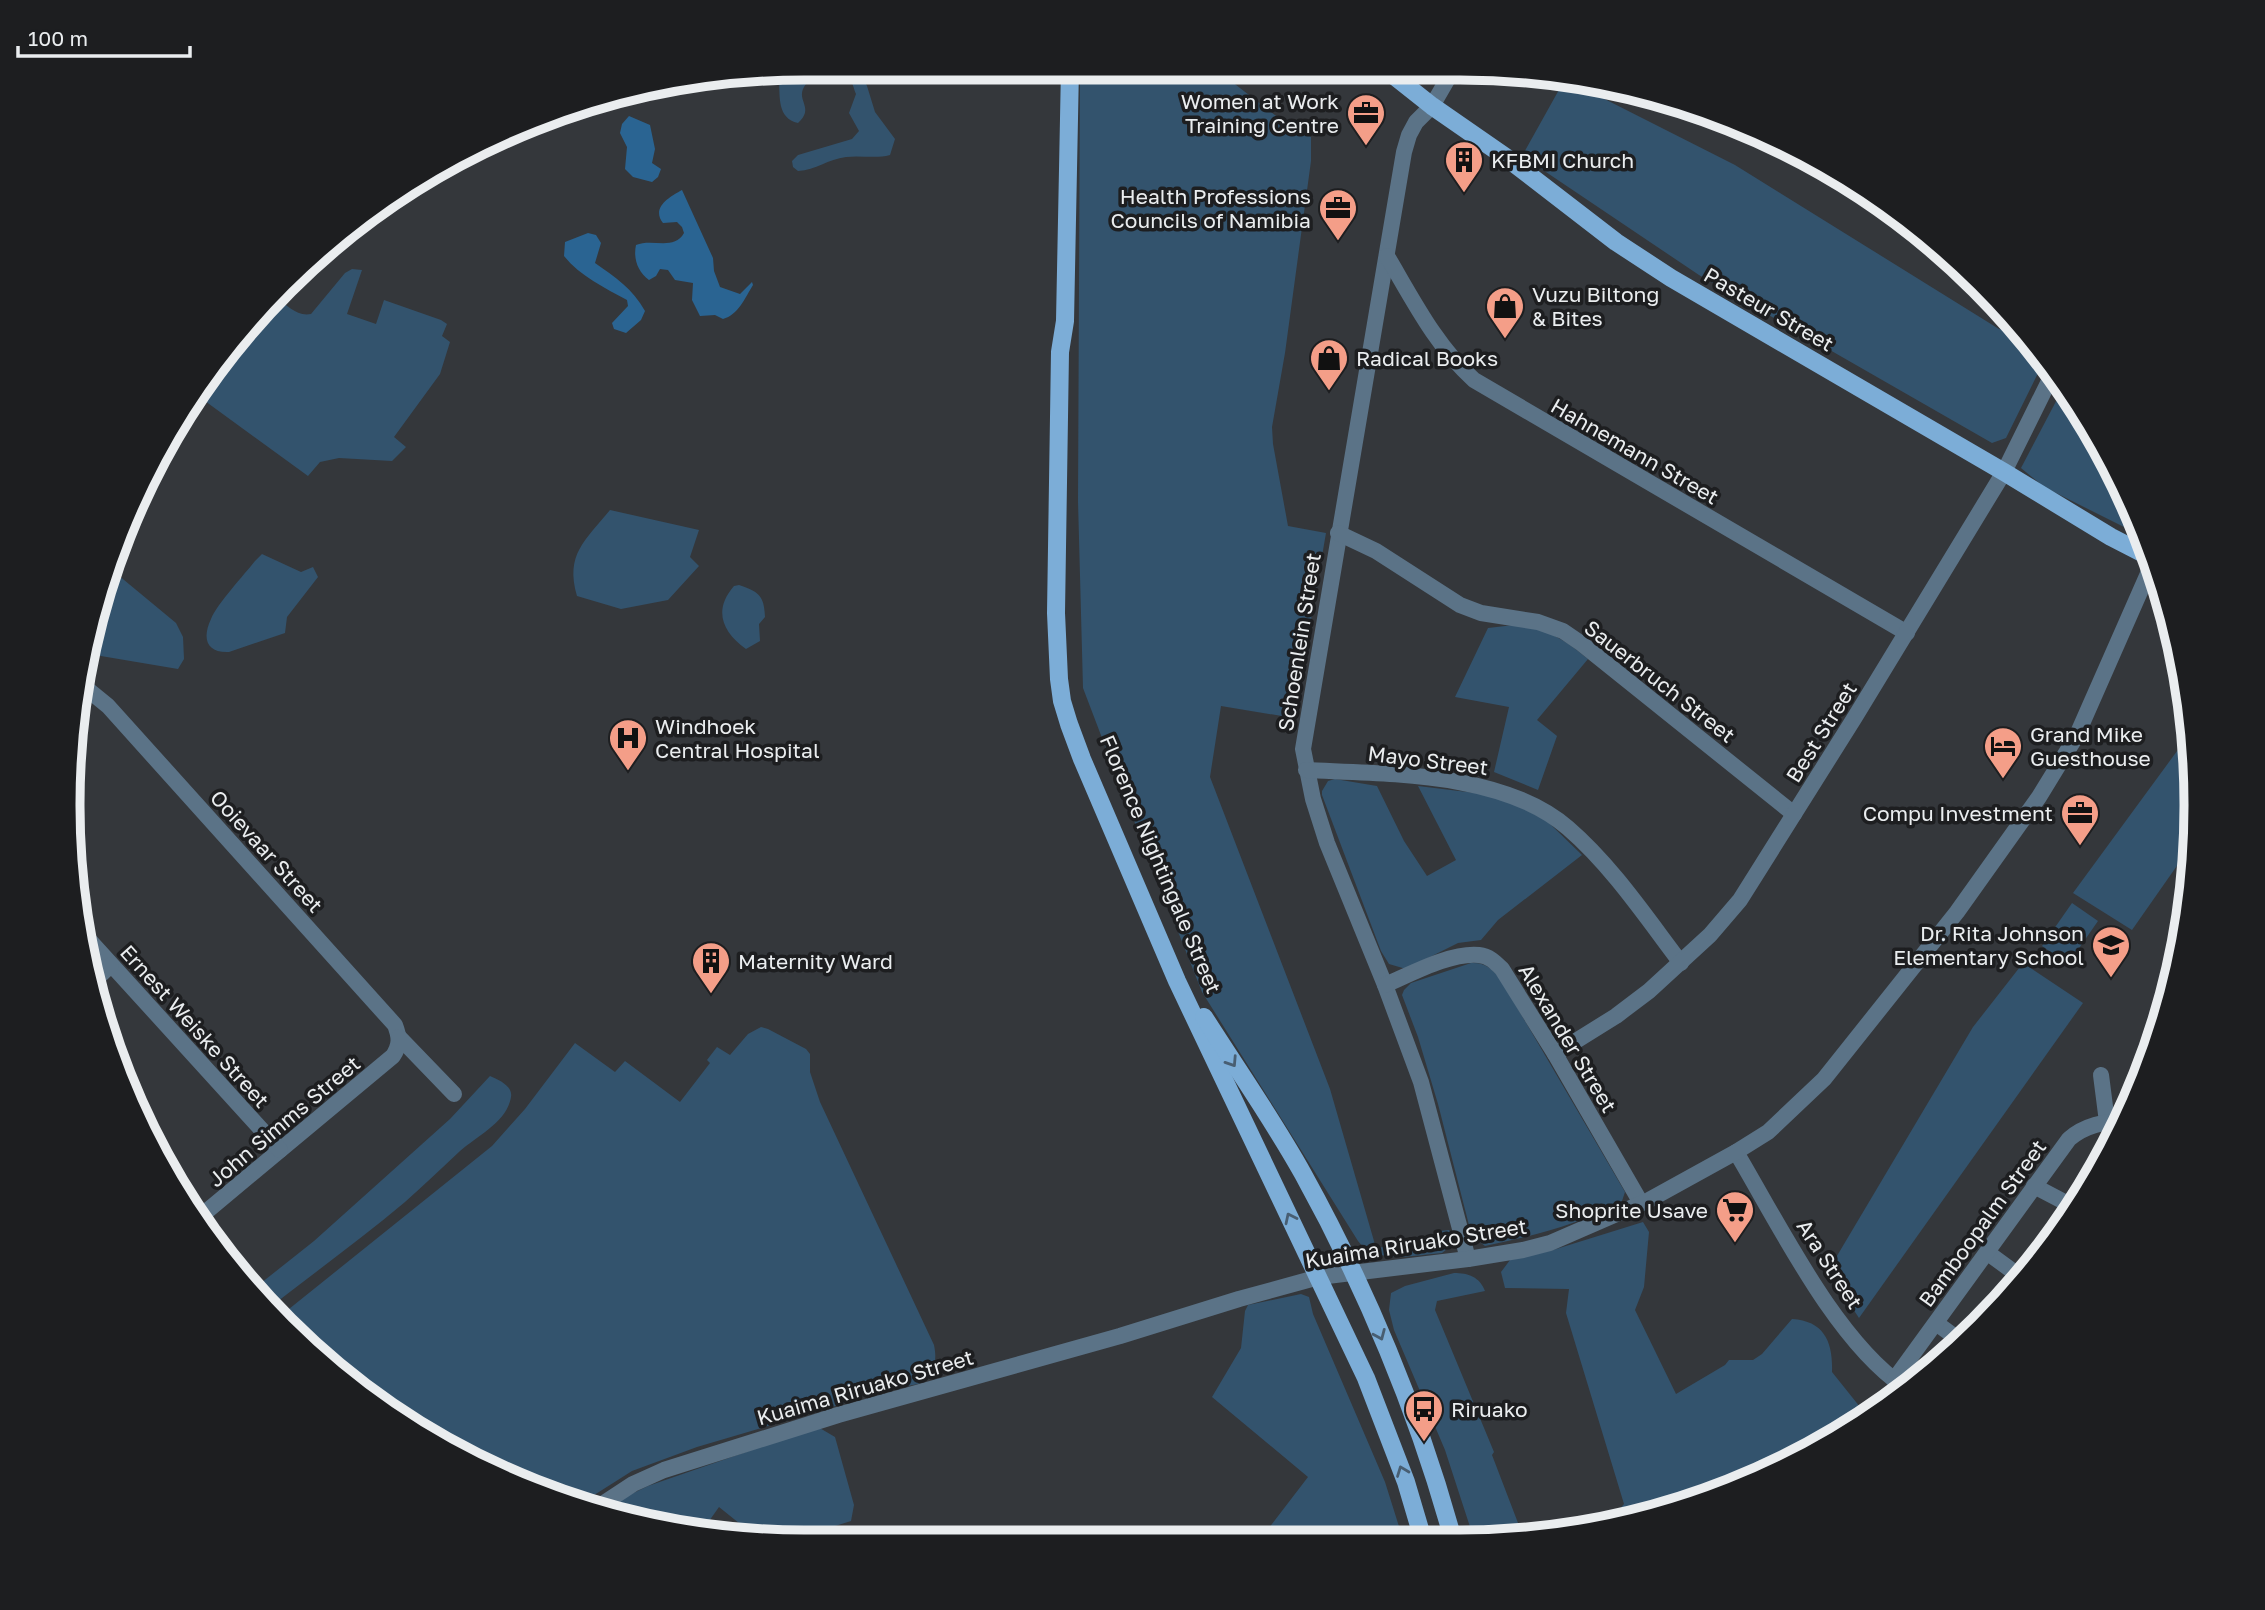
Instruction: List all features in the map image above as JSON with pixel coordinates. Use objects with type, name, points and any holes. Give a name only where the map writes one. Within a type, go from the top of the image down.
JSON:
[{"type":"main road","name":"Florence Nightingale Street","points":[[1070,80],[1065,321],[1068,353],[1065,648],[1068,681],[1077,724],[1088,757],[1192,997],[1303,1175],[1353,1272],[1424,1443],[1450,1530]]},
{"type":"main road","name":"Pasteur Street","points":[[1399,80],[1640,258],[2110,537],[2138,550]]},
{"type":"main road","name":"Florence Nightingale Street","points":[[1065,321],[1060,352],[1056,612],[1062,701],[1082,759],[1177,981],[1366,1378],[1406,1482],[1420,1530]]},
{"type":"street","name":"Schoenlein Street","points":[[1447,80],[1432,106],[1416,122],[1404,152],[1303,749],[1313,799],[1327,843],[1421,1082],[1468,1259]]},
{"type":"street","name":"Hahnemann Street","points":[[1387,256],[1438,341],[1458,366],[1474,380],[1907,633]]},
{"type":"street","name":"Best Street","points":[[1555,1054],[1616,1016],[1649,991],[1710,935],[1740,900],[2004,472],[2048,383]]},
{"type":"street","name":"Sauerbruch Street","points":[[1338,533],[1376,551],[1460,605],[1481,612],[1538,622],[1563,632],[1582,644],[1794,814]]},
{"type":"street","name":"Kuaima Riruako Street","points":[[606,1502],[633,1484],[676,1466],[871,1405],[1319,1277],[1468,1259],[1550,1243],[1641,1203],[1736,1152],[1768,1132],[1824,1079],[1957,912],[2039,797],[2077,735],[2147,576]]},
{"type":"street","name":"Ooievaar Street","points":[[90,691],[108,706],[395,1025],[399,1037],[454,1094]]},
{"type":"street","name":"Mayo Street","points":[[1306,770],[1398,775],[1483,786],[1530,803],[1567,826],[1588,847],[1620,883],[1681,963]]},
{"type":"street","name":"Ernest Weiske Street","points":[[94,946],[280,1150]]},
{"type":"street","name":"Alexander Street","points":[[1385,985],[1464,955],[1481,955],[1492,959],[1502,969],[1555,1054],[1641,1203]]},
{"type":"street","points":[[101,975],[111,965]]},
{"type":"street","name":"John Simms Street","points":[[206,1212],[393,1056],[399,1047],[399,1037]]},
{"type":"street","points":[[2101,1075],[2107,1122]]},
{"type":"street","name":"Bamboopalm Street","points":[[1902,1379],[1936,1323],[2069,1139],[2083,1129],[2112,1121]]},
{"type":"street","name":"Ara Street","points":[[1736,1152],[1817,1289],[1872,1359],[1897,1383]]},
{"type":"street","points":[[2034,1186],[2065,1202]]},
{"type":"street","points":[[1988,1253],[2014,1272]]},
{"type":"street","points":[[1936,1323],[1953,1335]]},
{"type":"shaded area","points":[[812,80],[802,92],[805,113],[798,123],[786,117],[780,100],[779,81]]},
{"type":"shaded area","points":[[850,80],[864,80],[875,112],[895,139],[890,155],[846,157],[798,171],[793,167],[792,161],[798,155],[852,139],[859,131],[849,113],[856,94]]},
{"type":"shaded area","points":[[1080,80],[1230,80],[1280,119],[1311,137],[1311,161],[1285,353],[1272,427],[1288,526],[1326,533],[1294,718],[1221,706],[1210,777],[1330,1089],[1376,1248],[1421,1242],[1440,1231],[1449,1230],[1454,1237],[1442,1253],[1385,1256],[1365,1248],[1358,1241],[1202,992],[1083,688],[1078,501]]},
{"type":"shaded area","points":[[1560,88],[1592,93],[1735,165],[1999,329],[2007,330],[2039,370],[2006,438],[1992,443],[1699,275],[1522,156]]},
{"type":"shaded area","points":[[629,116],[650,125],[655,149],[652,163],[661,169],[652,182],[633,177],[625,169],[627,147],[620,133],[622,124]]},
{"type":"shaded area","points":[[682,190],[713,258],[720,287],[740,294],[752,282],[753,285],[737,310],[723,319],[715,315],[700,316],[692,300],[693,283],[675,280],[668,270],[660,269],[656,276],[649,280],[637,265],[636,245],[669,243],[684,233],[677,222],[663,223],[659,212],[667,200]]},
{"type":"shaded area","points":[[588,233],[596,235],[601,243],[595,263],[629,290],[645,311],[641,320],[626,333],[614,329],[612,323],[628,306],[627,300],[585,276],[564,256],[565,242]]},
{"type":"shaded area","points":[[352,269],[362,270],[347,314],[376,324],[384,300],[441,320],[447,324],[442,336],[450,342],[440,374],[394,437],[406,447],[392,461],[339,458],[320,462],[308,476],[204,400],[260,327],[283,303],[297,312],[311,314],[345,273]]},
{"type":"shaded area","points":[[2058,397],[2110,485],[2128,526],[2126,528],[2044,487],[2021,468]]},
{"type":"shaded area","points":[[610,510],[699,530],[690,557],[699,566],[668,600],[621,609],[577,596],[574,582],[576,559],[585,540]]},
{"type":"shaded area","points":[[262,554],[301,572],[313,567],[318,577],[287,617],[285,633],[229,652],[215,650],[207,638],[211,619]]},
{"type":"shaded area","points":[[118,575],[176,623],[183,637],[184,659],[178,669],[96,655]]},
{"type":"shaded area","points":[[739,585],[759,595],[765,617],[759,624],[760,641],[746,649],[726,628],[722,612],[728,595],[734,586]]},
{"type":"shaded area","points":[[1514,625],[1554,636],[1588,659],[1537,720],[1557,736],[1538,790],[1494,772],[1509,707],[1455,697],[1488,628]]},
{"type":"shaded area","points":[[2182,745],[2182,858],[2132,930],[2073,893]]},
{"type":"shaded area","points":[[1335,779],[1377,786],[1404,841],[1427,876],[1456,860],[1418,786],[1500,796],[1547,821],[1582,855],[1498,920],[1481,940],[1458,943],[1406,969],[1389,964],[1381,951],[1322,795],[1328,781]]},
{"type":"shaded area","points":[[2072,903],[2098,921],[2068,964],[2042,946]]},
{"type":"shaded area","points":[[1471,963],[1488,967],[1501,980],[1625,1192],[1622,1201],[1589,1217],[1538,1234],[1485,1246],[1476,1239],[1470,1229],[1438,1104],[1402,995],[1411,983]]},
{"type":"shaded area","points":[[2023,963],[2083,1003],[1859,1318],[1828,1271],[1973,1027]]},
{"type":"shaded area","points":[[761,1027],[768,1029],[806,1049],[810,1054],[810,1072],[820,1102],[934,1345],[933,1368],[928,1378],[922,1382],[872,1389],[842,1404],[697,1447],[632,1471],[591,1497],[485,1455],[402,1407],[327,1350],[287,1311],[492,1146],[525,1109],[575,1043],[615,1072],[625,1061],[680,1102],[710,1063],[707,1060],[717,1047],[730,1055],[748,1034]]},
{"type":"shaded area","points":[[490,1076],[510,1090],[508,1106],[498,1121],[460,1151],[388,1216],[278,1301],[260,1283],[314,1241],[450,1119]]},
{"type":"shaded area","points":[[1643,1222],[1649,1232],[1644,1287],[1635,1310],[1676,1394],[1729,1360],[1753,1360],[1762,1354],[1792,1319],[1812,1324],[1825,1335],[1831,1352],[1832,1372],[1860,1407],[1780,1455],[1737,1474],[1693,1491],[1617,1512],[1624,1504],[1566,1313],[1569,1289],[1505,1288],[1501,1272],[1510,1260],[1553,1250]]},
{"type":"shaded area","points":[[1454,1273],[1473,1277],[1485,1291],[1437,1301],[1435,1310],[1494,1452],[1492,1455],[1519,1527],[1471,1530],[1445,1450],[1394,1330],[1389,1310],[1391,1293],[1405,1286]]},
{"type":"shaded area","points":[[1301,1294],[1309,1297],[1313,1314],[1385,1482],[1400,1530],[1267,1530],[1308,1477],[1212,1397],[1241,1348],[1248,1305]]},
{"type":"shaded area","points":[[818,1427],[835,1437],[854,1505],[851,1521],[822,1530],[805,1530],[743,1526],[719,1507],[708,1523],[614,1504],[648,1486]]},
{"type":"place","name":"Women at Work Training Centre","points":[[1366,147]]},
{"type":"place","name":"KFBMI Church","points":[[1464,194]]},
{"type":"place","name":"Health Professions Councils of Namibia","points":[[1338,242]]},
{"type":"place","name":"Vuzu Biltong & Bites","points":[[1505,340]]},
{"type":"place","name":"Radical Books","points":[[1329,392]]},
{"type":"place","name":"Windhoek Central Hospital","points":[[628,772]]},
{"type":"place","name":"Grand Mike Guesthouse","points":[[2003,780]]},
{"type":"place","name":"Compu Investment","points":[[2080,847]]},
{"type":"place","name":"Dr. Rita Johnson Elementary School","points":[[2111,979]]},
{"type":"place","name":"Maternity Ward","points":[[711,995]]},
{"type":"place","name":"Shoprite Usave","points":[[1735,1244]]},
{"type":"place","name":"Riruako","points":[[1424,1443]]}]
